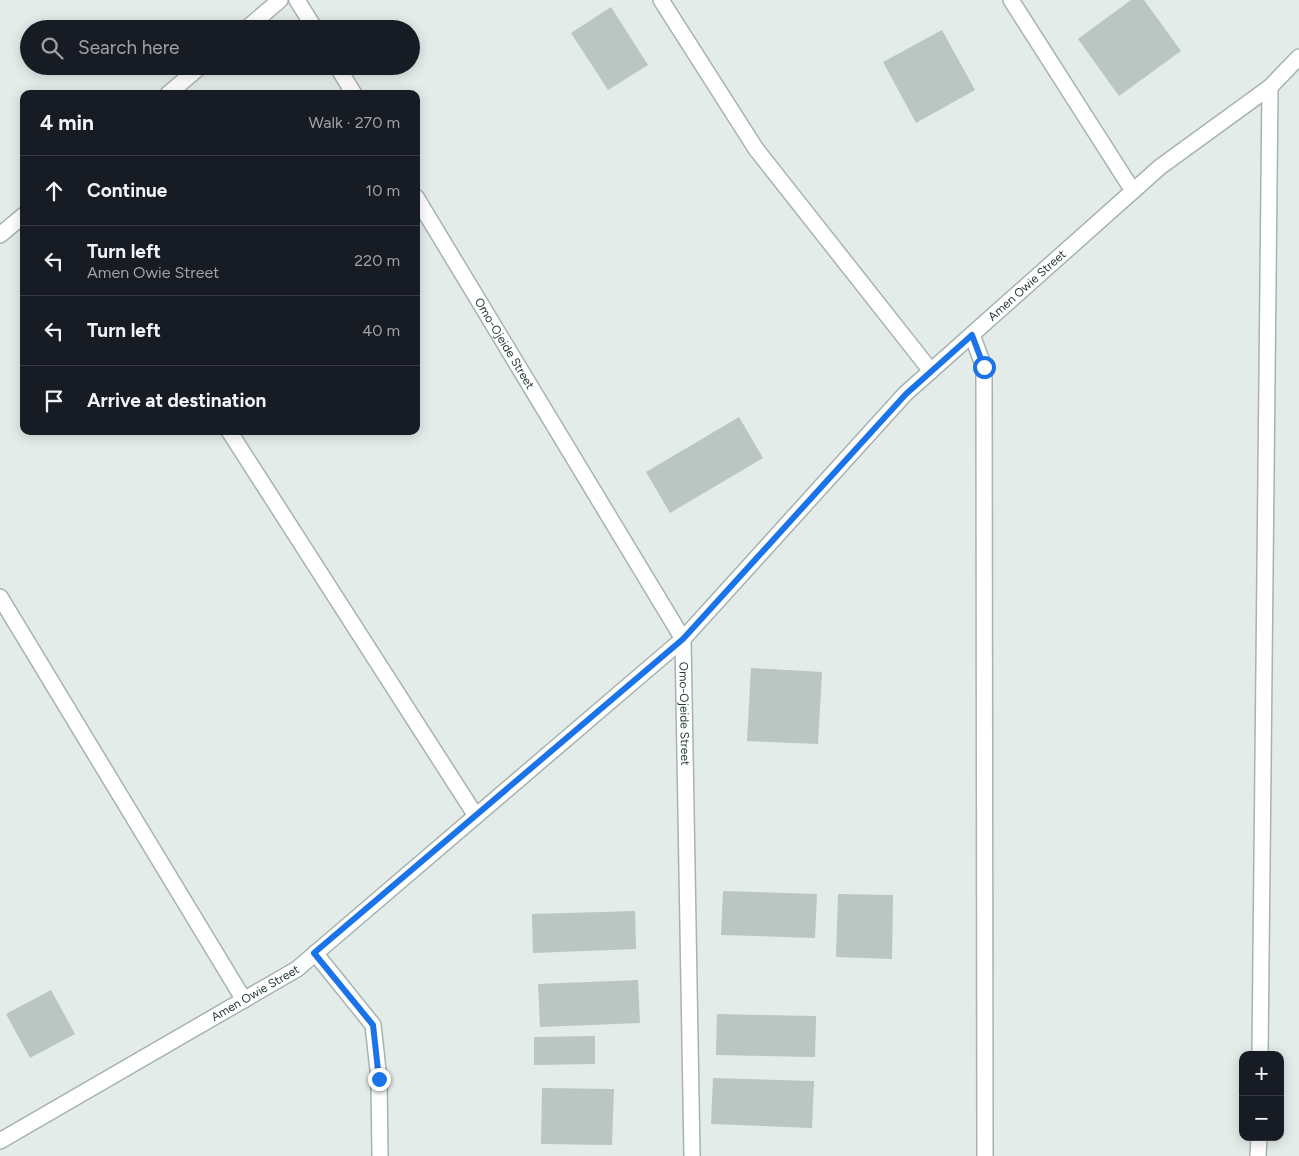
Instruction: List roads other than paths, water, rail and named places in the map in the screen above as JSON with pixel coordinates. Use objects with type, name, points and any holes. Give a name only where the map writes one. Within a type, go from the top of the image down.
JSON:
[{"type":"street","points":[[257,20],[280,0]]},
{"type":"street","points":[[297,0],[309,20]]},
{"type":"street","points":[[662,0],[756,150],[931,371]]},
{"type":"street","points":[[1011,0],[1133,191]]},
{"type":"street","name":"Amen Owie Street","points":[[0,1141],[297,969],[683,639],[899,402],[931,371],[1160,166],[1270,87],[1299,57]]},
{"type":"street","points":[[173,90],[190,75]]},
{"type":"street","points":[[342,75],[352,90]]},
{"type":"street","points":[[1260,1051],[1270,87]]},
{"type":"street","name":"Omo-Ojeide Street","points":[[420,204],[683,639],[692,1156]]},
{"type":"street","points":[[0,235],[20,218]]},
{"type":"street","points":[[972,335],[984,367],[985,1156]]},
{"type":"street","points":[[232,435],[476,816]]},
{"type":"street","points":[[0,598],[244,1000]]},
{"type":"street","points":[[314,953],[373,1025],[379,1079],[380,1156]]},
{"type":"street","points":[[1258,1156],[1259,1141]]}]
